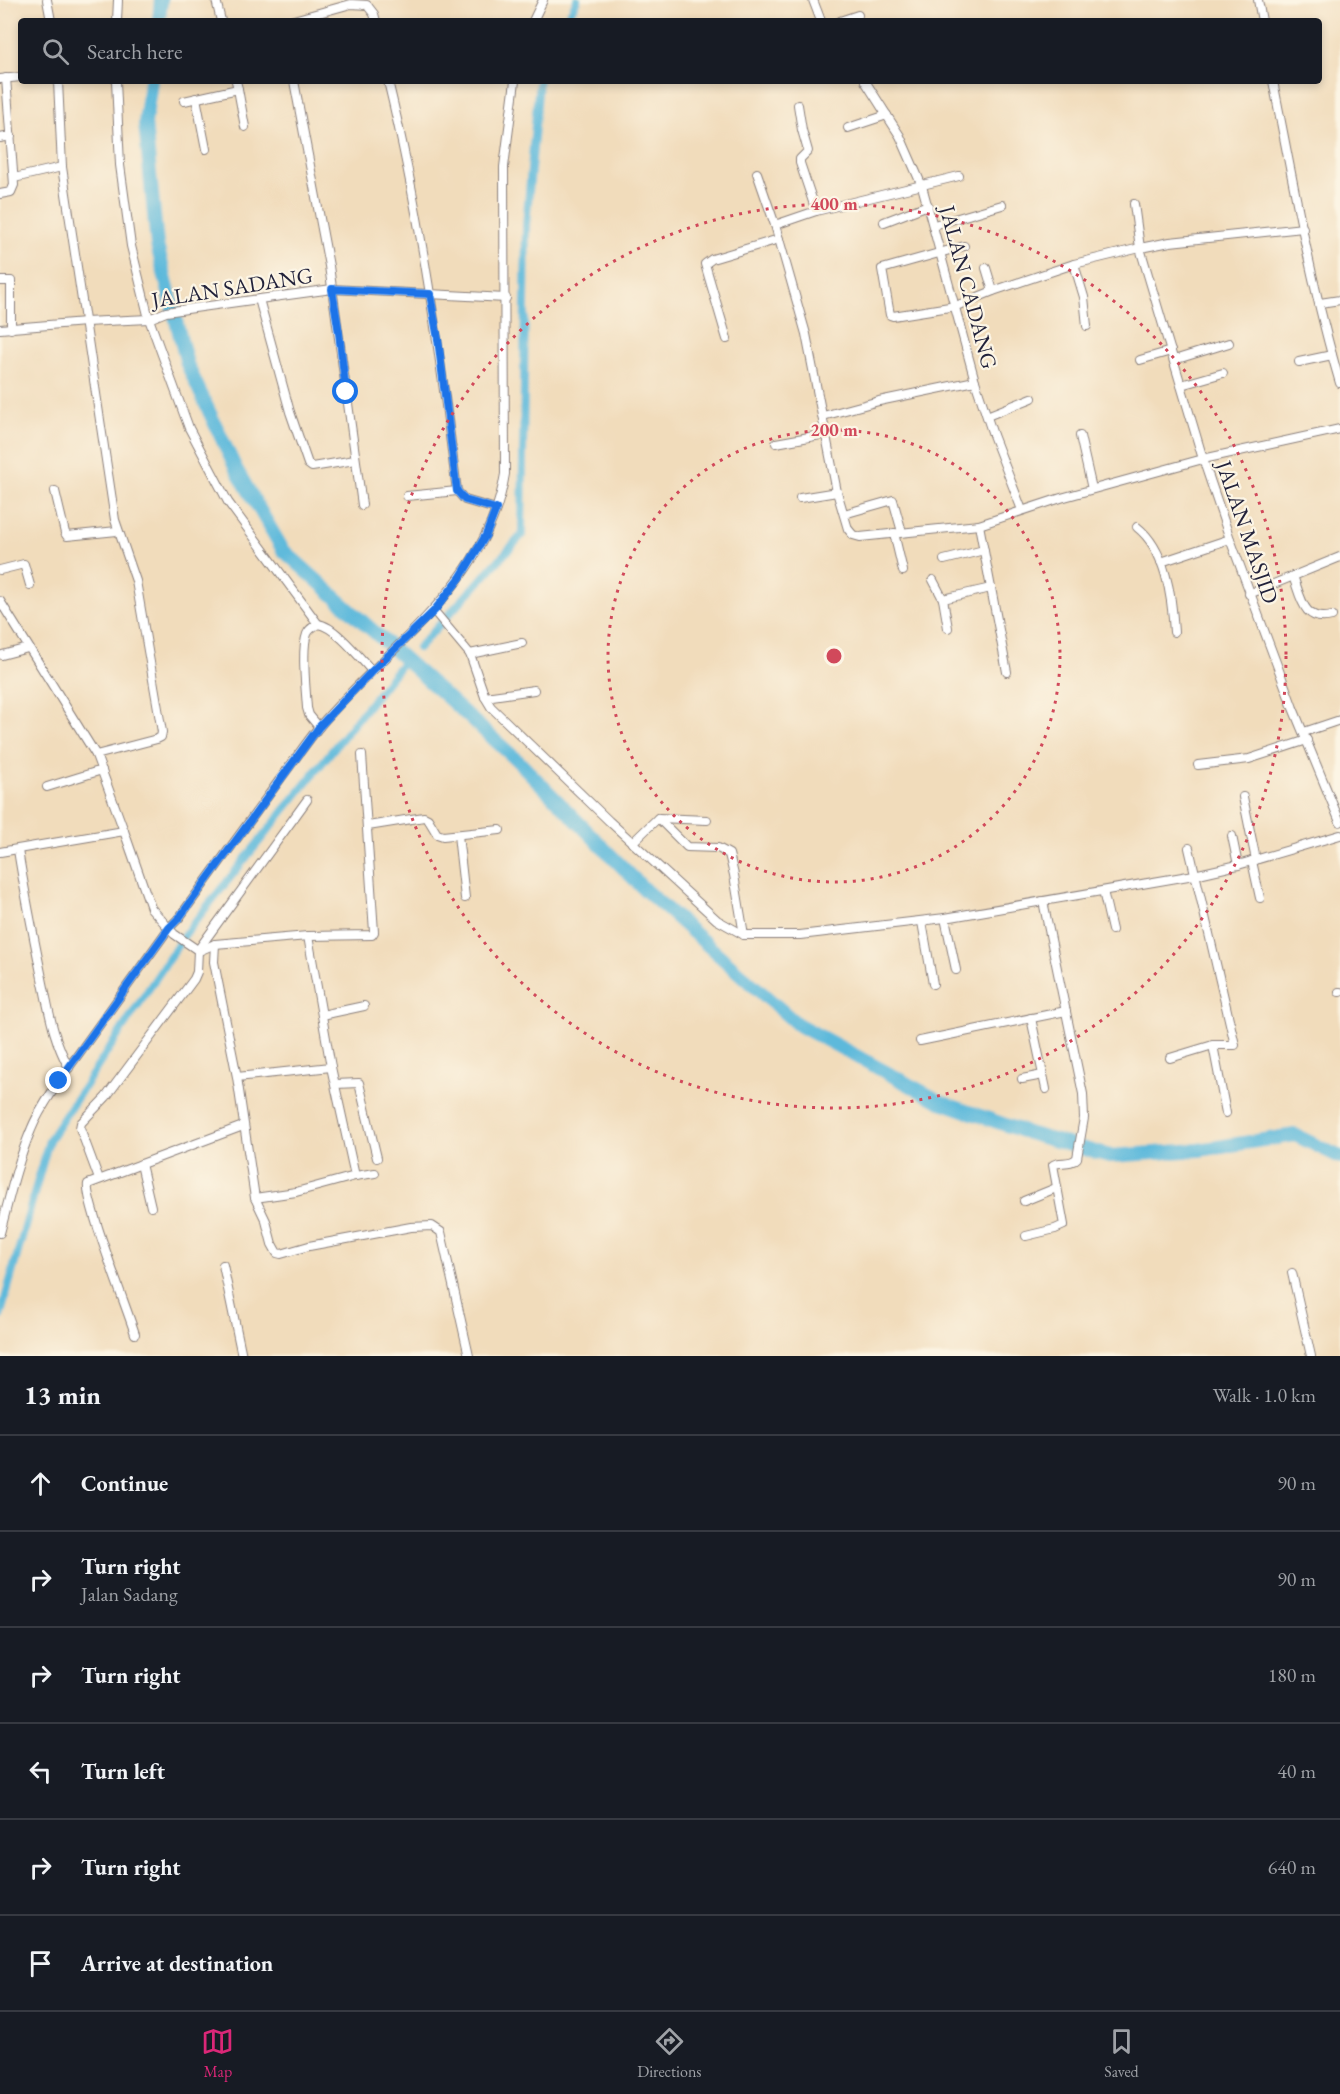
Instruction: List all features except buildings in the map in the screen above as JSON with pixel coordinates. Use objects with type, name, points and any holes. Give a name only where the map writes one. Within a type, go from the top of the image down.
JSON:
[{"type":"street","points":[[47,0],[50,18]]},
{"type":"street","points":[[117,18],[118,0]]},
{"type":"street","points":[[216,0],[220,18]]},
{"type":"street","points":[[534,18],[543,0]]},
{"type":"street","points":[[813,0],[820,18]]},
{"type":"street","points":[[1258,0],[1261,18]]},
{"type":"street","points":[[299,18],[350,2],[367,5],[375,18]]},
{"type":"street","points":[[849,18],[858,15]]},
{"type":"street","points":[[0,194],[11,192],[14,178],[11,136],[5,114],[3,79],[18,77]]},
{"type":"street","points":[[58,84],[62,167],[117,531],[136,581],[145,623],[162,735],[157,740],[96,755]]},
{"type":"street","points":[[116,84],[120,165],[131,246],[149,319],[189,428],[220,490],[318,624],[325,626],[340,637],[372,671]]},
{"type":"street","points":[[295,84],[329,266],[362,505]]},
{"type":"street","points":[[389,84],[403,142],[438,339],[457,491],[465,500],[496,509]]},
{"type":"street","points":[[0,1231],[22,1154],[42,1107],[171,931],[314,722],[436,614],[473,559],[496,509],[502,495],[507,453],[504,167],[515,84]]},
{"type":"street","name":"JALAN CADANG","points":[[867,84],[900,136],[922,186],[975,381],[1022,510]]},
{"type":"street","points":[[1275,84],[1303,228],[1340,383]]},
{"type":"street","points":[[184,101],[237,85],[245,127]]},
{"type":"street","points":[[196,98],[206,149]]},
{"type":"street","points":[[798,105],[808,151],[800,159],[800,163],[816,211]]},
{"type":"street","points":[[848,128],[887,115]]},
{"type":"street","points":[[0,138],[11,136]]},
{"type":"street","points":[[14,178],[62,167]]},
{"type":"street","points":[[758,173],[806,334],[837,492],[848,529],[853,535],[860,537],[979,525],[1092,489],[1203,459],[1340,429]]},
{"type":"street","points":[[775,225],[816,211],[959,176]]},
{"type":"street","name":"JALAN MASJID","points":[[1134,204],[1140,248],[1203,459],[1249,594],[1340,822]]},
{"type":"street","points":[[934,225],[1002,205]]},
{"type":"street","points":[[884,222],[928,206]]},
{"type":"street","points":[[964,246],[882,269],[889,313],[893,316],[956,306],[1074,264],[1140,248],[1170,242],[1303,228]]},
{"type":"street","points":[[727,339],[705,264],[712,259],[778,239]]},
{"type":"street","points":[[1074,264],[1084,297],[1087,326]]},
{"type":"street","points":[[986,268],[993,291]]},
{"type":"street","points":[[0,281],[11,281],[11,329]]},
{"type":"street","name":"JALAN SADANG","points":[[0,329],[149,319],[166,312],[332,289],[506,298]]},
{"type":"street","points":[[259,299],[290,412],[308,464],[312,467],[355,460]]},
{"type":"street","points":[[1320,303],[1340,300]]},
{"type":"street","points":[[1140,360],[1173,356],[1229,343]]},
{"type":"street","points":[[1299,362],[1332,355]]},
{"type":"street","points":[[1181,385],[1223,373]]},
{"type":"street","points":[[823,416],[879,401],[975,381]]},
{"type":"street","points":[[987,416],[1032,398]]},
{"type":"street","points":[[776,443],[826,434]]},
{"type":"street","points":[[1080,436],[1092,489]]},
{"type":"street","points":[[55,491],[67,536],[117,531]]},
{"type":"street","points":[[407,496],[457,491]]},
{"type":"street","points":[[800,498],[837,492]]},
{"type":"street","points":[[844,514],[893,500],[903,571]]},
{"type":"street","points":[[979,525],[1007,672]]},
{"type":"street","points":[[1137,526],[1146,533],[1161,562],[1172,608],[1173,632]]},
{"type":"street","points":[[1161,562],[1230,539]]},
{"type":"street","points":[[944,560],[984,550]]},
{"type":"street","points":[[1249,594],[1340,557]]},
{"type":"street","points":[[0,570],[24,564],[30,585]]},
{"type":"street","points":[[1293,576],[1305,608],[1321,619],[1332,616]]},
{"type":"street","points":[[933,580],[943,599],[948,628]]},
{"type":"street","points":[[943,599],[991,588]]},
{"type":"street","points":[[0,601],[96,755],[148,901],[156,915],[171,931],[214,962]]},
{"type":"street","points":[[436,614],[470,654],[485,697],[491,706],[632,843],[717,920],[744,935],[800,935],[922,922],[1194,875],[1254,861],[1340,835]]},
{"type":"street","points":[[314,722],[304,649],[309,630],[318,624]]},
{"type":"street","points":[[470,654],[522,643]]},
{"type":"street","points":[[2,656],[28,648]]},
{"type":"street","points":[[485,697],[534,690]]},
{"type":"street","points":[[1198,765],[1249,759],[1340,720]]},
{"type":"street","points":[[197,950],[215,944],[308,936],[374,934],[362,755]]},
{"type":"street","points":[[47,787],[102,770]]},
{"type":"street","points":[[1243,797],[1260,898]]},
{"type":"street","points":[[99,1179],[80,1125],[106,1097],[194,979],[197,972],[197,950],[307,800]]},
{"type":"street","points":[[368,826],[423,817],[428,819],[437,834],[443,836],[500,830]]},
{"type":"street","points":[[632,843],[658,818],[706,820]]},
{"type":"street","points":[[658,818],[687,847],[718,848],[729,854],[744,935]]},
{"type":"street","points":[[0,852],[124,831]]},
{"type":"street","points":[[459,835],[465,898]]},
{"type":"street","points":[[1232,836],[1238,865]]},
{"type":"street","points":[[1170,1058],[1213,1046],[1233,1047],[1235,1042],[1189,848]]},
{"type":"street","points":[[18,850],[30,925],[52,1030],[58,1049],[69,1068]]},
{"type":"street","points":[[1103,891],[1112,930]]},
{"type":"street","points":[[1026,1236],[1064,1225],[1056,1188],[1054,1164],[1070,1163],[1075,1160],[1081,1143],[1084,1118],[1083,1094],[1043,901]]},
{"type":"street","points":[[945,918],[956,970]]},
{"type":"street","points":[[922,922],[933,984]]},
{"type":"street","points":[[308,936],[331,1067],[355,1176]]},
{"type":"street","points":[[215,944],[214,962],[237,1077],[255,1198],[266,1221],[272,1245],[277,1253],[281,1254],[309,1246],[426,1225],[437,1228],[441,1232],[469,1356]]},
{"type":"street","points":[[322,1015],[364,1006]]},
{"type":"street","points":[[920,1041],[1066,1011]]},
{"type":"street","points":[[1031,1018],[1046,1089]]},
{"type":"street","points":[[1213,1046],[1226,1113]]},
{"type":"street","points":[[237,1077],[331,1067]]},
{"type":"street","points":[[1022,1079],[1043,1075]]},
{"type":"street","points":[[335,1084],[359,1083],[377,1158]]},
{"type":"street","points":[[135,1334],[87,1191],[90,1183],[243,1126]]},
{"type":"street","points":[[141,1164],[151,1207]]},
{"type":"street","points":[[255,1198],[296,1192],[375,1173]]},
{"type":"street","points":[[1024,1200],[1056,1188]]},
{"type":"street","points":[[223,1265],[242,1356]]},
{"type":"street","points":[[1292,1273],[1311,1356]]},
{"type":"waterway","points":[[159,18],[161,0]]},
{"type":"waterway","points":[[568,18],[577,0]]},
{"type":"waterway","points":[[151,84],[145,123],[157,245],[187,364],[235,467],[283,550],[518,761],[645,890],[797,1024],[941,1102],[1031,1134],[1110,1156],[1199,1150],[1295,1135],[1340,1157]]},
{"type":"waterway","points":[[418,648],[522,535],[526,225],[539,84]]},
{"type":"waterway","points":[[0,1317],[49,1140],[185,934],[399,667]]},
{"type":"route","points":[[59,1081],[169,928],[179,918],[319,727],[434,611],[473,559],[486,535],[496,509],[465,500],[457,491],[438,339],[430,294],[332,289],[346,392]]}]
